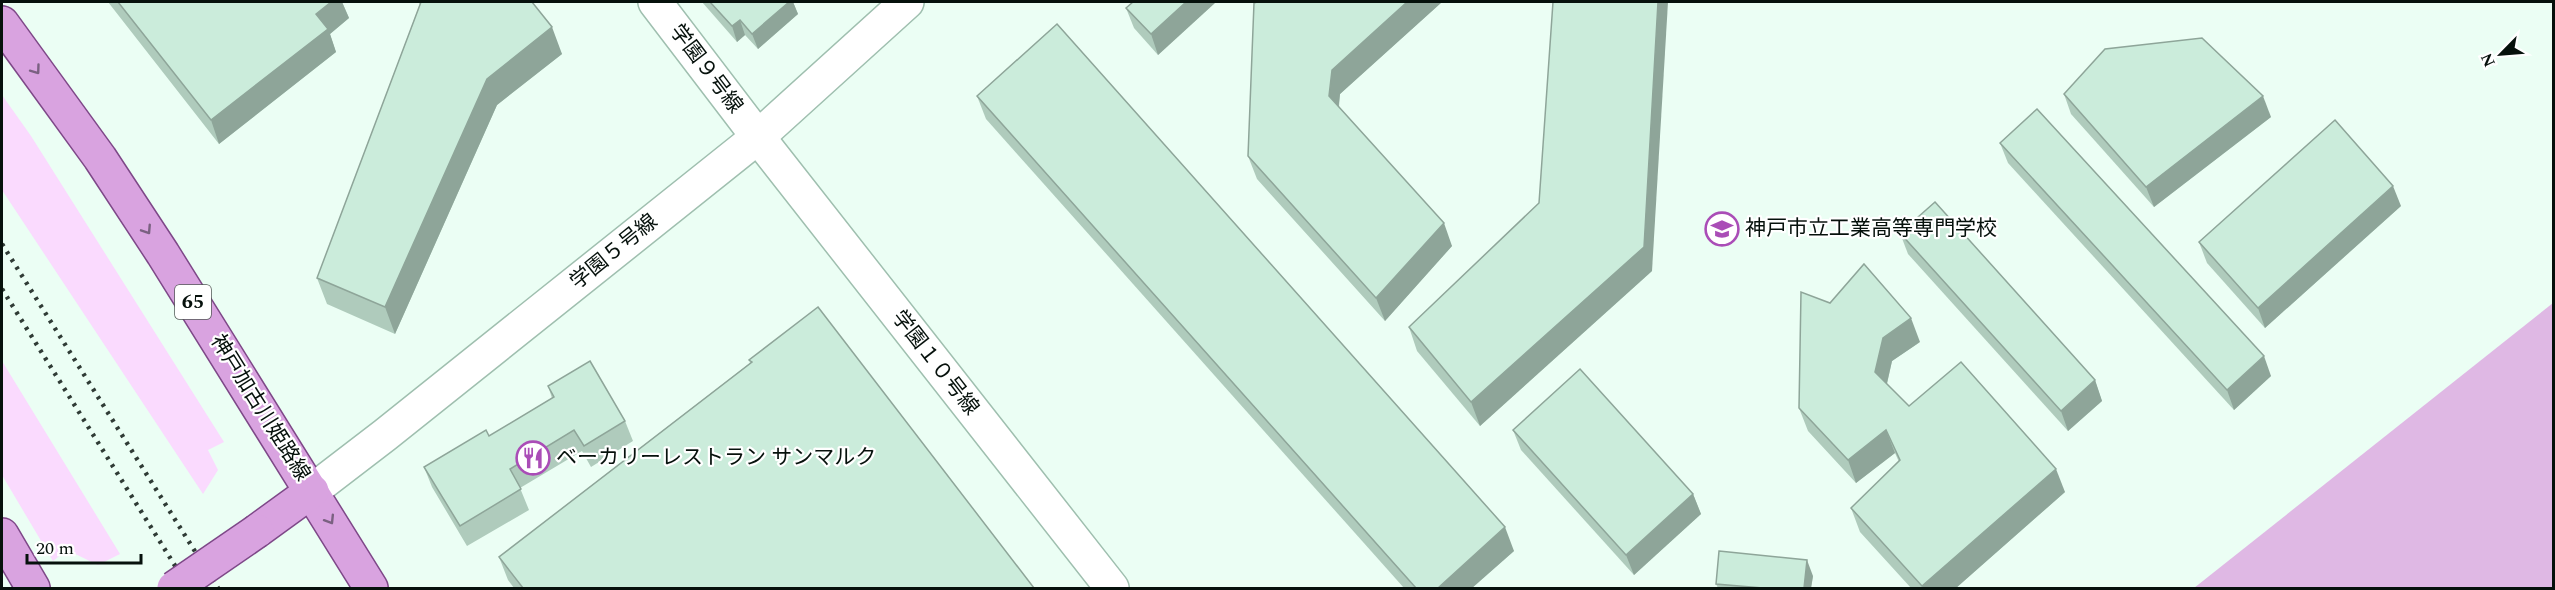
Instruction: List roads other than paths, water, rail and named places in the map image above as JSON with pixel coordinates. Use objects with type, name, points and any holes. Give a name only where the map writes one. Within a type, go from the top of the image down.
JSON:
[{"type":"main road","name":"神戸加古川姫路線","points":[[2,23],[100,158],[312,490],[371,588]]},
{"type":"main road","points":[[174,588],[312,490]]},
{"type":"main road","points":[[2,536],[33,588]]},
{"type":"street","name":"学園９号線","points":[[654,2],[758,137]]},
{"type":"street","name":"学園５号線","points":[[312,490],[385,435],[758,137],[907,2]]},
{"type":"street","name":"学園１０号線","points":[[758,137],[1112,588]]},
{"type":"railway","points":[[2,244],[218,588]]},
{"type":"railway","points":[[2,289],[189,588]]},
{"type":"place","name":"神戸市立工業高等専門学校","points":[[1722,229]]},
{"type":"place","name":"ベーカリーレストラン サンマルク","points":[[533,458]]}]
